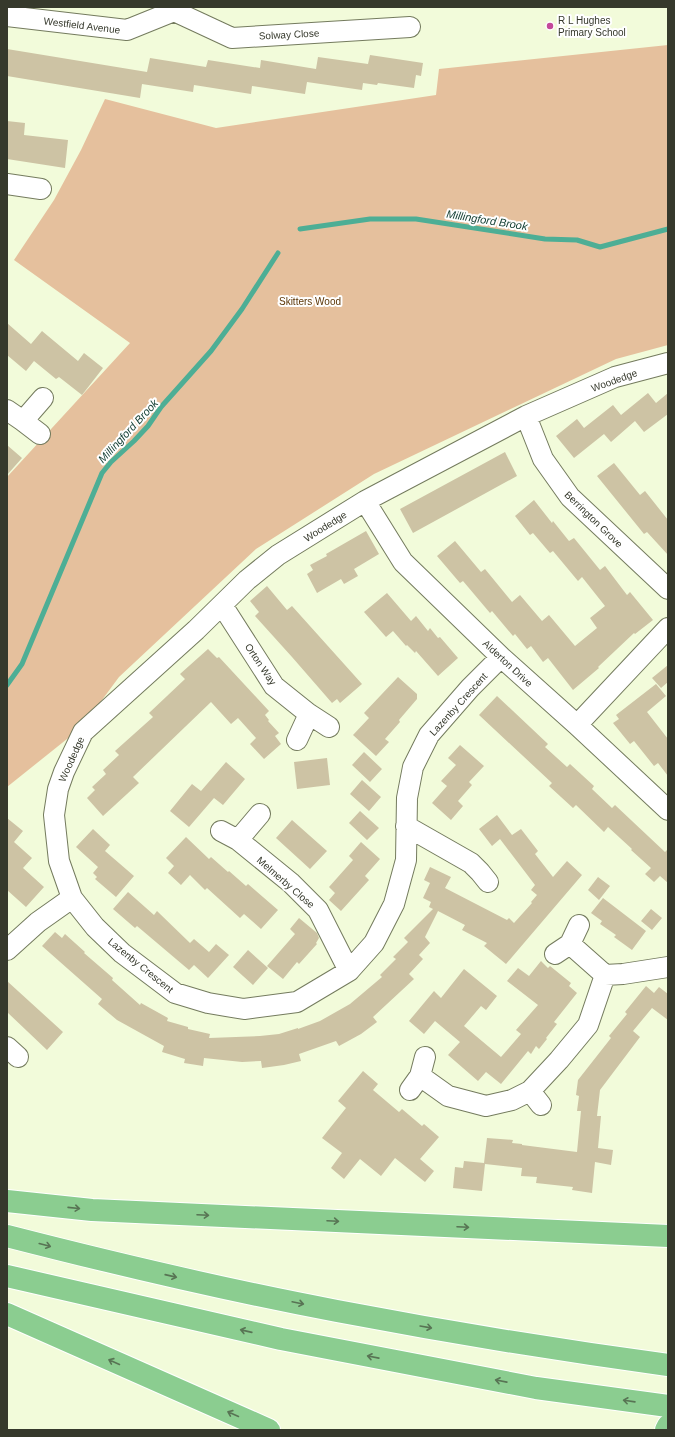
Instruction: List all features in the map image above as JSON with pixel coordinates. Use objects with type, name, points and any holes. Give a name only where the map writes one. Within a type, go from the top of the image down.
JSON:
[{"type":"highway","points":[[7,1201],[92,1210],[668,1236]]},
{"type":"highway","points":[[7,1236],[221,1288],[337,1311],[533,1346],[668,1365]]},
{"type":"highway","points":[[7,1276],[281,1339],[536,1388],[668,1406]]},
{"type":"highway","points":[[7,1314],[269,1430]]},
{"type":"highway","points":[[666,1430],[668,1426]]},
{"type":"street","name":"Westfield Avenue","points":[[7,16],[127,30],[175,9]]},
{"type":"street","name":"Solway Close","points":[[175,9],[232,38],[410,27]]},
{"type":"street","points":[[7,184],[41,189]]},
{"type":"street","name":"Woodedge","points":[[58,789],[64,772],[83,732],[196,630],[247,580],[278,555],[365,501],[526,416],[615,377],[668,363]]},
{"type":"street","points":[[23,421],[43,398]]},
{"type":"street","points":[[7,410],[40,434]]},
{"type":"street","name":"Berrington Grove","points":[[526,416],[543,459],[570,497],[668,589]]},
{"type":"street","name":"Alderton Drive","points":[[365,501],[403,562],[501,657],[577,725],[668,810]]},
{"type":"street","name":"Orton Way","points":[[222,605],[274,686],[309,714],[329,726]]},
{"type":"street","points":[[577,725],[668,628]]},
{"type":"street","name":"Lazenby Crescent","points":[[58,789],[54,815],[59,861],[72,898],[95,927],[122,953],[175,993],[208,1003],[244,1009],[297,1002],[349,971],[374,943],[394,904],[406,860],[407,798],[413,767],[429,734],[470,688],[501,657]]},
{"type":"street","points":[[297,740],[309,714]]},
{"type":"street","name":"Melmerby Close","points":[[260,814],[229,836],[291,883],[318,910],[349,971]]},
{"type":"street","points":[[406,826],[471,863],[488,882]]},
{"type":"street","points":[[7,950],[38,922],[72,898]]},
{"type":"street","points":[[579,926],[563,949],[605,976],[668,967]]},
{"type":"street","points":[[426,1057],[415,1083],[448,1096],[486,1106],[512,1100],[535,1098],[559,1060],[588,1024],[605,976]]},
{"type":"green space","name":"Skitters Wood","points":[[668,45],[668,345],[616,359],[374,474],[256,549],[119,677],[82,727],[7,787],[7,477],[130,343],[14,260],[54,200],[81,150],[105,99],[216,128],[436,95],[439,69]]},
{"type":"building","points":[[7,49],[147,72],[150,58],[206,67],[208,60],[260,68],[261,60],[316,69],[318,57],[368,64],[370,55],[423,63],[421,76],[416,75],[414,88],[378,83],[377,85],[363,83],[362,90],[307,82],[305,94],[252,86],[251,94],[194,85],[193,92],[142,84],[140,98],[7,76]]},
{"type":"building","points":[[7,121],[25,123],[24,135],[68,140],[65,168],[7,159]]},
{"type":"building","points":[[7,323],[31,344],[42,331],[78,361],[84,353],[103,368],[82,395],[59,377],[56,379],[34,361],[26,371],[7,355]]},
{"type":"building","points":[[648,393],[656,403],[668,393],[668,414],[644,432],[635,421],[611,442],[604,434],[574,458],[556,436],[577,419],[584,428],[613,405],[621,415]]},
{"type":"building","points":[[7,445],[22,458],[7,475]]},
{"type":"building","points":[[505,452],[517,476],[413,533],[400,509]]},
{"type":"building","points":[[614,463],[640,495],[645,491],[668,520],[668,555],[647,532],[644,534],[597,476]]},
{"type":"building","points":[[534,500],[552,523],[553,521],[569,541],[574,538],[600,570],[605,566],[627,595],[630,592],[653,620],[635,634],[634,633],[598,667],[599,668],[573,690],[548,658],[543,662],[531,646],[527,649],[515,634],[513,636],[492,611],[490,613],[463,581],[460,583],[437,556],[455,541],[481,572],[485,569],[512,602],[520,595],[542,621],[549,615],[575,646],[597,628],[590,618],[605,606],[582,577],[578,581],[553,551],[550,553],[533,533],[530,535],[515,516]]},
{"type":"building","points":[[366,531],[379,554],[354,569],[358,576],[344,584],[341,579],[317,593],[307,574],[313,570],[310,565]]},
{"type":"building","points":[[267,586],[287,610],[292,606],[362,684],[340,703],[337,699],[332,703],[255,616],[259,612],[250,601]]},
{"type":"building","points":[[387,593],[411,621],[416,616],[428,631],[430,628],[438,638],[440,637],[458,658],[438,676],[416,651],[415,653],[407,645],[406,646],[393,631],[386,637],[364,612]]},
{"type":"building","points":[[208,649],[217,658],[219,657],[269,711],[265,715],[269,720],[268,721],[279,733],[275,736],[281,744],[264,759],[250,744],[256,738],[238,718],[231,724],[211,702],[133,777],[139,783],[103,816],[87,798],[95,790],[92,787],[106,774],[103,770],[119,755],[115,751],[153,717],[149,713],[185,679],[180,674]]},
{"type":"building","points":[[668,665],[668,682],[661,688],[652,678]]},
{"type":"building","points":[[398,677],[417,694],[417,699],[385,739],[389,742],[376,756],[353,735],[369,718],[364,713]]},
{"type":"building","points":[[656,684],[666,696],[647,712],[668,739],[668,776],[658,763],[654,766],[634,741],[630,744],[613,723],[619,719],[616,715]]},
{"type":"building","points":[[497,696],[548,744],[545,747],[567,767],[570,764],[594,786],[592,789],[612,808],[615,805],[665,852],[668,849],[668,883],[660,876],[654,882],[645,874],[651,868],[631,850],[632,849],[608,827],[604,832],[576,805],[573,808],[549,786],[552,783],[479,715]]},
{"type":"building","points":[[460,745],[484,766],[469,782],[472,785],[458,801],[463,806],[451,820],[432,803],[447,786],[441,781],[456,765],[448,758]]},
{"type":"building","points":[[364,752],[382,769],[370,782],[352,765]]},
{"type":"building","points":[[327,758],[330,785],[297,789],[294,762]]},
{"type":"building","points":[[226,762],[245,779],[223,805],[214,798],[189,827],[170,811],[192,784],[201,791]]},
{"type":"building","points":[[362,780],[381,797],[369,811],[350,794]]},
{"type":"building","points":[[360,811],[379,828],[367,840],[349,823]]},
{"type":"building","points":[[497,815],[512,835],[521,829],[538,851],[535,854],[553,877],[567,861],[582,875],[506,964],[484,946],[487,943],[462,930],[465,925],[438,911],[425,937],[430,943],[419,955],[423,959],[409,974],[414,979],[373,1017],[377,1022],[361,1034],[339,1046],[336,1041],[299,1054],[301,1061],[262,1068],[261,1061],[242,1062],[204,1058],[203,1066],[184,1063],[185,1059],[162,1052],[164,1046],[117,1020],[98,1004],[102,999],[42,946],[55,932],[62,938],[65,934],[140,1005],[141,1003],[168,1018],[167,1021],[188,1027],[188,1029],[210,1034],[209,1038],[260,1036],[279,1034],[298,1029],[320,1021],[350,1004],[382,977],[380,975],[396,959],[393,957],[408,942],[404,938],[433,909],[429,907],[431,902],[423,898],[430,883],[424,880],[430,867],[451,877],[445,888],[507,920],[509,918],[514,923],[532,903],[531,902],[537,895],[531,890],[535,885],[500,839],[492,846],[479,829]]},
{"type":"building","points":[[7,818],[23,831],[14,842],[32,858],[23,868],[44,887],[26,907],[7,890]]},
{"type":"building","points":[[292,820],[327,851],[310,869],[276,838]]},
{"type":"building","points":[[93,829],[110,845],[105,851],[134,876],[116,897],[95,879],[97,877],[93,873],[98,867],[76,847]]},
{"type":"building","points":[[186,837],[209,859],[211,857],[246,886],[248,884],[278,910],[261,929],[244,914],[240,918],[207,888],[205,890],[190,875],[181,885],[168,873],[174,866],[166,858]]},
{"type":"building","points":[[361,842],[380,859],[365,876],[369,880],[341,911],[329,900],[335,893],[329,887],[353,860],[349,856]]},
{"type":"building","points":[[598,877],[610,886],[599,900],[588,890]]},
{"type":"building","points":[[128,892],[154,915],[157,911],[190,943],[194,939],[209,952],[216,944],[229,955],[208,978],[194,965],[189,970],[137,926],[135,928],[113,909]]},
{"type":"building","points":[[603,898],[646,931],[632,950],[614,937],[616,935],[600,924],[602,921],[591,913]]},
{"type":"building","points":[[651,909],[662,918],[652,930],[641,921]]},
{"type":"building","points":[[299,918],[317,933],[319,938],[316,943],[317,944],[299,964],[297,962],[283,979],[267,966],[295,934],[290,929]]},
{"type":"building","points":[[248,950],[268,968],[253,985],[233,967]]},
{"type":"building","points":[[541,961],[548,968],[550,966],[571,983],[569,986],[577,993],[554,1022],[557,1024],[539,1049],[536,1046],[531,1054],[528,1051],[501,1084],[486,1072],[478,1081],[448,1055],[460,1042],[435,1021],[424,1034],[409,1021],[434,991],[441,998],[464,969],[497,996],[486,1010],[481,1006],[464,1026],[501,1057],[521,1034],[516,1030],[538,1005],[507,981],[518,968],[529,976]]},
{"type":"building","points":[[7,981],[63,1032],[47,1050],[7,1012]]},
{"type":"building","points":[[646,986],[654,993],[659,987],[668,994],[668,1020],[652,1008],[633,1031],[640,1037],[600,1090],[597,1116],[601,1116],[598,1148],[613,1150],[611,1165],[595,1162],[592,1193],[572,1190],[573,1187],[536,1183],[537,1177],[521,1176],[522,1168],[485,1164],[482,1191],[453,1188],[455,1167],[463,1168],[464,1161],[484,1163],[487,1138],[513,1140],[512,1143],[522,1145],[577,1152],[581,1111],[577,1111],[579,1096],[576,1095],[578,1080],[611,1038],[609,1036],[627,1014],[625,1012]]},
{"type":"building","points":[[363,1071],[378,1084],[373,1090],[399,1112],[402,1109],[422,1126],[424,1124],[439,1137],[420,1159],[434,1171],[425,1182],[395,1158],[381,1176],[360,1159],[344,1179],[331,1168],[342,1153],[322,1138],[346,1108],[338,1101]]},
{"type":"waterway","name":"Millingford Brook","points":[[300,229],[370,219],[416,219],[545,239],[577,240],[600,247],[668,229]]},
{"type":"waterway","name":"Millingford Brook","points":[[7,685],[22,664],[102,473],[111,462],[148,426],[161,407],[211,351],[242,309],[278,253]]},
{"type":"place","name":"R L Hughes Primary School","points":[[550,26]]}]
